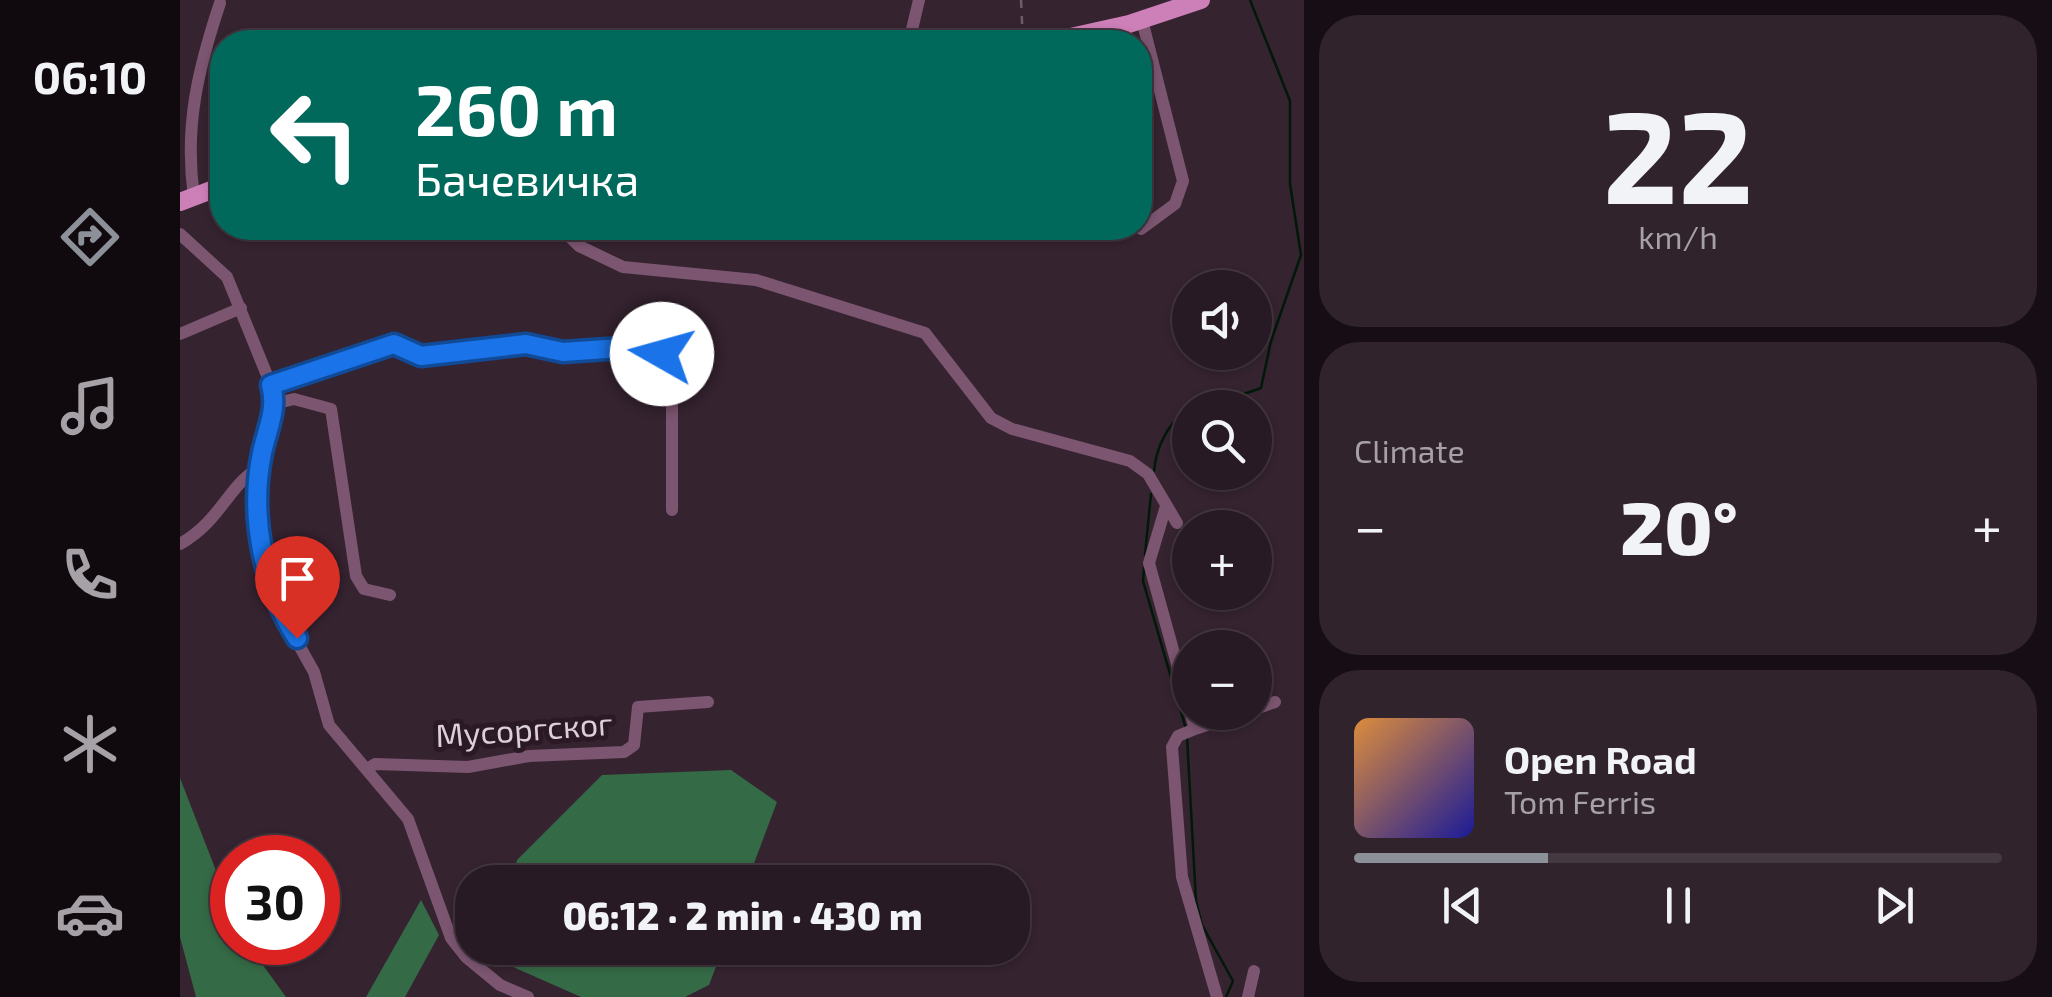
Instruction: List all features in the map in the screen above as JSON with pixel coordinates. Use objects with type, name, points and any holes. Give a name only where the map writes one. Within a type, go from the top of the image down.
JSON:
[{"type":"main road","points":[[1099,30],[1201,0]]},
{"type":"street","points":[[912,30],[918,0]]},
{"type":"street","points":[[211,30],[220,3]]},
{"type":"street","points":[[1142,20],[1145,30]]},
{"type":"street","points":[[187,199],[190,115],[210,34]]},
{"type":"street","points":[[1152,58],[1184,181],[1175,204],[1152,220]]},
{"type":"street","points":[[180,234],[221,270],[241,308],[271,385],[274,404],[260,467],[260,527],[272,598],[314,672],[330,726],[408,819],[458,948],[477,970],[528,997]]},
{"type":"street","points":[[573,240],[623,266],[756,280],[925,333],[991,418],[1012,429],[1130,460],[1148,474],[1172,515]]},
{"type":"street","points":[[180,334],[241,308]]},
{"type":"street","points":[[271,385],[394,344],[421,356],[526,344],[563,352],[636,347],[653,350],[666,356],[672,370],[672,510]]},
{"type":"street","points":[[274,404],[294,399],[332,409],[356,576],[364,589],[390,595]]},
{"type":"street","points":[[180,544],[206,529],[239,484],[260,467]]},
{"type":"street","points":[[1166,506],[1149,564],[1172,630]]},
{"type":"street","name":"Мусоргског","points":[[367,769],[375,764],[468,766],[529,756],[624,752],[634,745],[638,707],[708,702]]},
{"type":"street","points":[[1193,730],[1178,736],[1172,746],[1182,876],[1217,997]]},
{"type":"street","points":[[1248,997],[1254,971]]},
{"type":"path","points":[[1021,0],[1022,30]]},
{"type":"green space","points":[[731,770],[777,802],[753,865],[516,865],[602,775]]},
{"type":"green space","points":[[180,778],[210,855],[210,965],[263,965],[286,997],[196,997],[180,937]]},
{"type":"green space","points":[[421,900],[439,935],[405,997],[366,997]]},
{"type":"green space","points":[[509,965],[717,965],[709,985],[685,997],[581,997]]},
{"type":"waterway","points":[[1250,0],[1290,101],[1290,184],[1301,255],[1271,341],[1261,388],[1255,390]]},
{"type":"waterway","points":[[1154,471],[1157,453],[1172,425]]},
{"type":"waterway","points":[[1145,555],[1151,494]]},
{"type":"waterway","points":[[1144,568],[1143,581],[1172,681]]},
{"type":"waterway","points":[[1187,737],[1196,901],[1202,925],[1233,981],[1226,997]]},
{"type":"route","points":[[297,638],[272,598],[260,527],[261,457],[274,404],[271,385],[394,344],[401,344],[414,356],[526,344],[563,352],[636,347],[662,354]]}]
